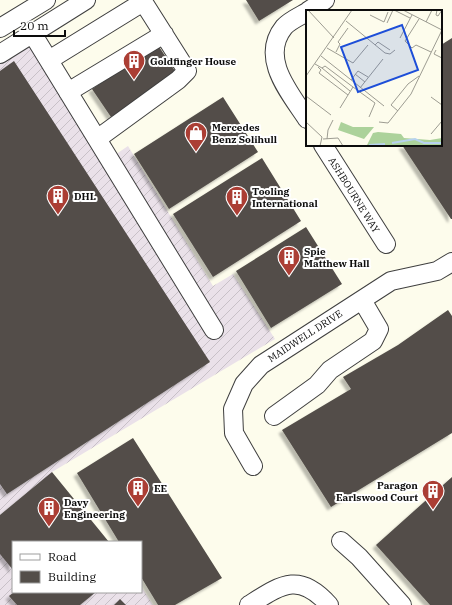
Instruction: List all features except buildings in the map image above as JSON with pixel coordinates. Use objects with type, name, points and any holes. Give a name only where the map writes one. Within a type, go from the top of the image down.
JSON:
[{"type":"lane","points":[[0,28],[46,0]]},
{"type":"lane","points":[[0,54],[86,0]]},
{"type":"lane","points":[[310,10],[325,0]]},
{"type":"lane","points":[[49,60],[143,1],[187,71],[178,80],[97,139]]},
{"type":"lane","points":[[306,12],[284,27],[274,48],[278,73],[306,117]]},
{"type":"lane","points":[[32,34],[214,330]]},
{"type":"lane","points":[[68,92],[164,34]]},
{"type":"lane","name":"ASHBOURNE WAY","points":[[324,146],[386,244]]},
{"type":"lane","name":"MAIDWELL DRIVE","points":[[253,466],[234,433],[233,409],[244,384],[261,364],[391,281],[437,271],[452,262]]},
{"type":"lane","points":[[274,416],[304,396],[317,385],[330,370],[373,341],[379,329],[362,300]]},
{"type":"lane","points":[[341,541],[359,558],[402,605]]},
{"type":"lane","points":[[249,605],[280,586],[300,584],[314,590],[329,605]]},
{"type":"shaded area","name":"DHL","points":[[23,30],[106,161],[128,146],[213,286],[233,274],[275,339],[52,472],[14,541],[12,541],[12,593],[142,593],[142,588],[153,605],[0,605],[0,45]]},
{"type":"place","name":"Goldfinger House","points":[[134,80]]},
{"type":"place","name":"Mercedes Benz Solihull","points":[[196,152]]},
{"type":"place","name":"DHL","points":[[58,216]]},
{"type":"place","name":"Tooling International","points":[[237,216]]},
{"type":"place","name":"Spie Matthew Hall","points":[[289,276]]},
{"type":"place","name":"EE","points":[[138,508]]},
{"type":"place","name":"Paragon Earlswood Court","points":[[433,510]]},
{"type":"place","name":"Davy Engineering","points":[[49,528]]}]
